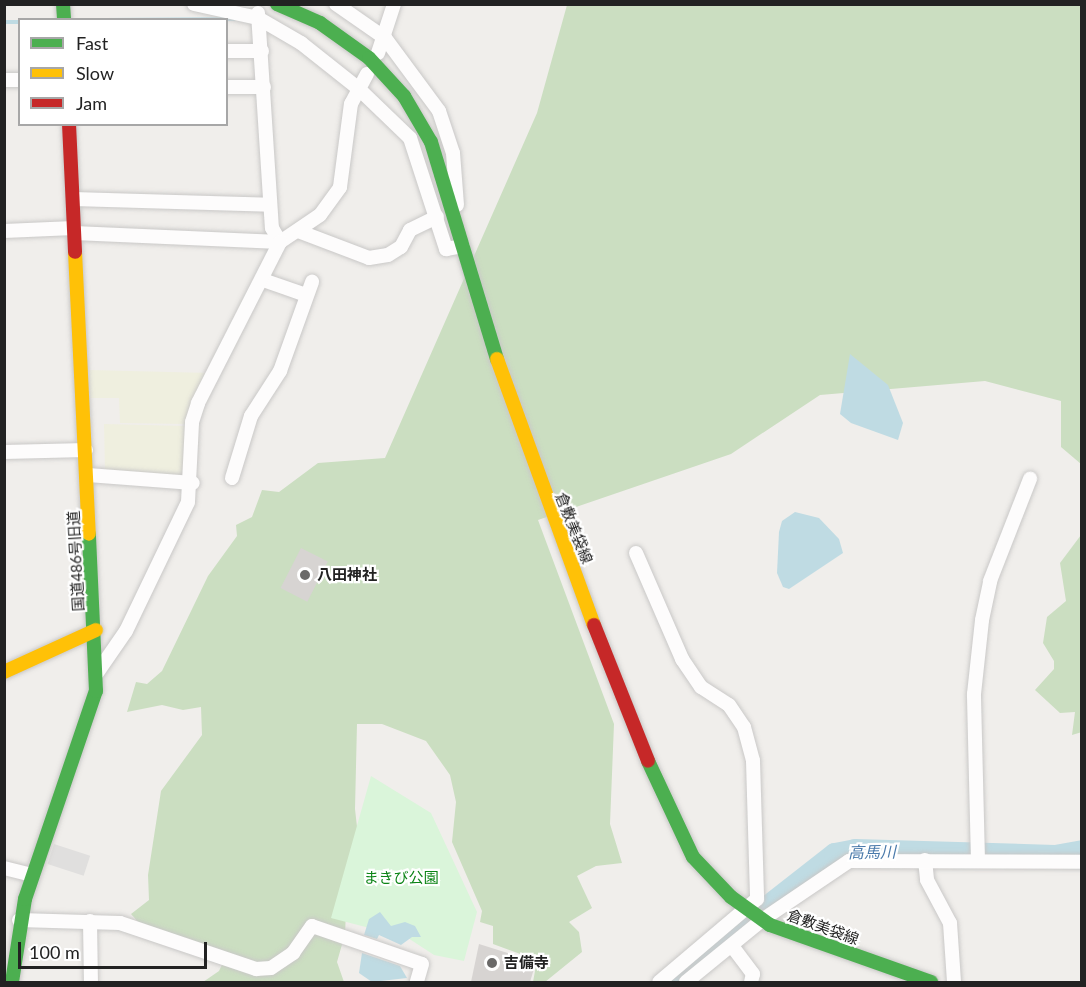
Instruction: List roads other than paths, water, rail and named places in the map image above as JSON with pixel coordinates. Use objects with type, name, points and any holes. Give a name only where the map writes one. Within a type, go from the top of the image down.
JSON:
[{"type":"main road","name":"倉敷美袋線","points":[[277,4],[346,40],[397,88],[441,163],[463,246],[549,512],[670,816],[693,857],[754,914],[805,940],[931,982]]},
{"type":"main road","name":"国道486号旧道","points":[[12,982],[20,920],[33,875],[91,712],[97,673],[69,126]]},
{"type":"main road","points":[[4,672],[96,630]]},
{"type":"street","points":[[194,4],[258,14],[301,43],[358,89],[410,138],[447,249],[463,246]]},
{"type":"street","points":[[336,4],[385,38],[439,111],[453,153],[458,227]]},
{"type":"street","points":[[378,53],[385,38],[394,4]]},
{"type":"street","points":[[258,14],[272,228],[280,242]]},
{"type":"street","points":[[228,51],[262,51]]},
{"type":"street","points":[[97,673],[126,631],[188,502],[192,483],[192,422],[198,403],[263,280],[280,242],[320,215],[340,187],[351,104],[367,74]]},
{"type":"street","points":[[228,87],[264,87]]},
{"type":"street","points":[[73,199],[270,205]]},
{"type":"street","points":[[298,231],[369,258],[388,255],[401,247],[410,230],[437,217]]},
{"type":"street","points":[[4,231],[74,230],[280,242]]},
{"type":"street","points":[[263,280],[306,295]]},
{"type":"street","points":[[232,478],[251,416],[280,371],[312,282]]},
{"type":"street","points":[[4,452],[86,450]]},
{"type":"street","points":[[88,475],[192,483]]},
{"type":"street","points":[[977,855],[974,694],[982,620],[990,581],[1030,479]]},
{"type":"street","points":[[636,553],[682,659],[701,687],[729,705],[744,727],[753,760],[757,899],[754,914],[732,946],[686,982]]},
{"type":"street","points":[[659,982],[754,914],[849,861],[925,860],[977,855],[1082,862]]},
{"type":"street","points":[[925,860],[927,880],[950,923],[954,982]]},
{"type":"street","points":[[4,868],[33,875]]},
{"type":"street","points":[[20,920],[120,923],[256,969],[271,968],[293,953],[312,926],[422,964],[417,982]]},
{"type":"street","points":[[90,921],[91,982]]},
{"type":"street","points":[[732,946],[753,974],[751,982]]},
{"type":"water","points":[[850,354],[888,385],[903,423],[898,440],[851,423],[840,414]]},
{"type":"water","points":[[795,512],[819,518],[839,539],[843,553],[789,589],[783,587],[777,573],[779,532],[782,521]]},
{"type":"water","points":[[380,912],[391,926],[405,922],[415,926],[421,937],[412,937],[401,945],[379,935],[377,939],[364,935],[369,919]]},
{"type":"water","points":[[362,953],[400,966],[407,978],[372,982],[359,973]]},
{"type":"waterway","points":[[228,19],[234,19]]},
{"type":"waterway","points":[[4,22],[18,22]]},
{"type":"waterway","name":"高馬川","points":[[671,982],[835,854],[855,850],[1055,856],[1082,851]]},
{"type":"place","name":"八田神社","points":[[305,575]]},
{"type":"place","name":"吉備寺","points":[[492,963]]},
{"type":"park label","name":"まきび公園","points":[[401,878]]}]
